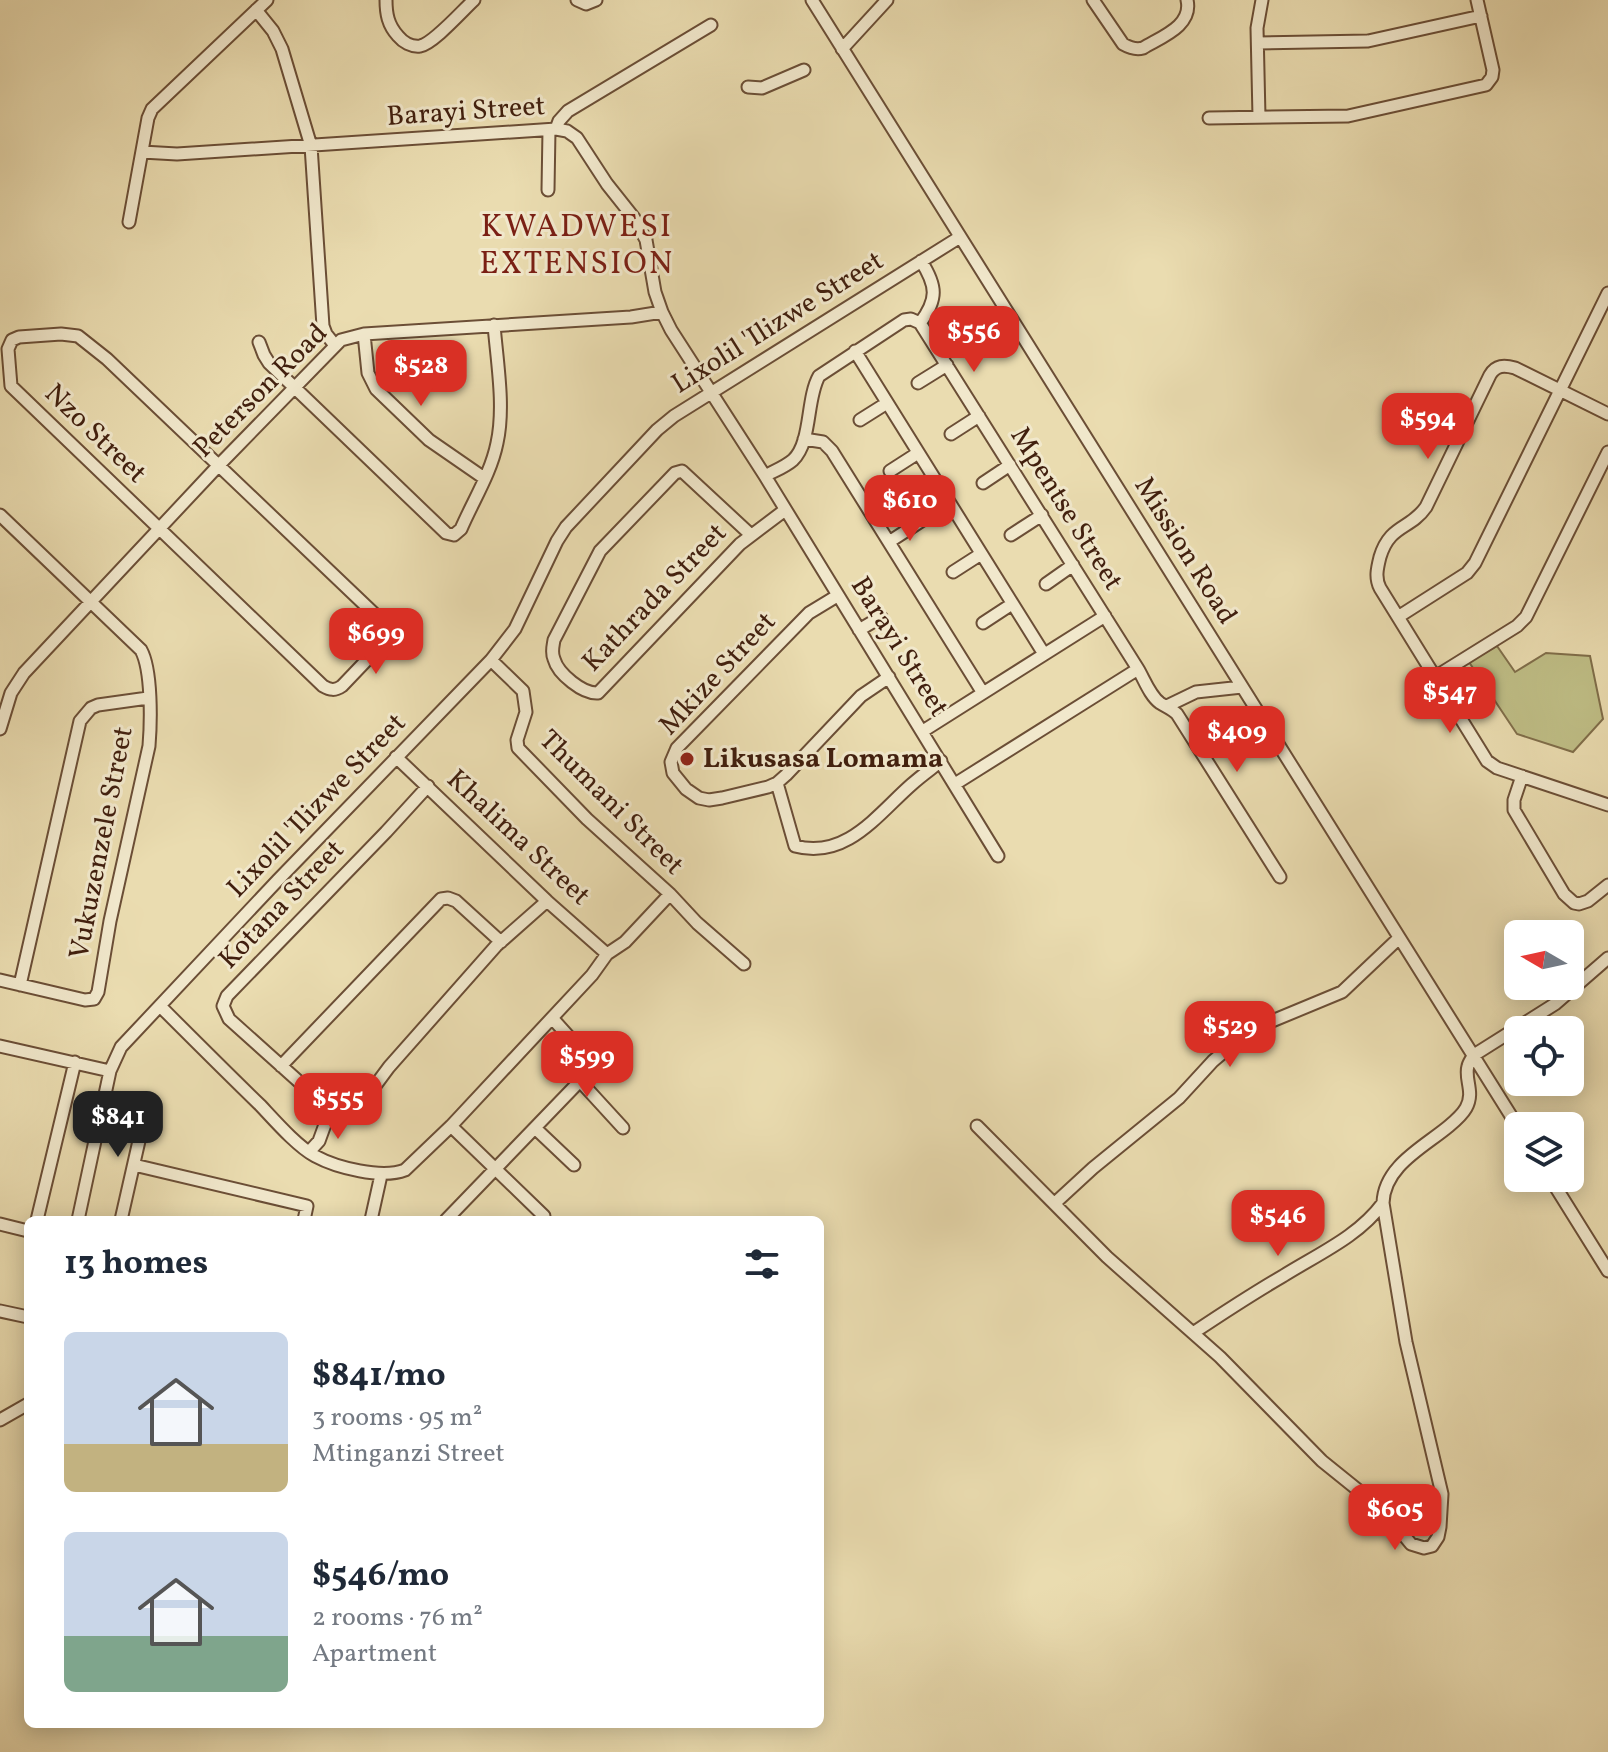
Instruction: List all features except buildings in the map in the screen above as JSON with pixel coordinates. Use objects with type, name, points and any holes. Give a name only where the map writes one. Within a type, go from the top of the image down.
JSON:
[{"type":"street","points":[[129,222],[152,109],[267,0]]},
{"type":"street","points":[[386,0],[389,23],[394,32],[402,41],[417,46],[434,38],[474,0]]},
{"type":"street","points":[[577,0],[586,4],[596,0]]},
{"type":"street","name":"Mission Road","points":[[812,0],[1509,1112]]},
{"type":"street","points":[[842,49],[887,0]]},
{"type":"street","points":[[1093,0],[1123,44],[1139,49],[1184,21],[1188,11],[1187,0]]},
{"type":"street","points":[[1259,117],[1258,14],[1262,0]]},
{"type":"street","points":[[1209,118],[1358,115],[1481,87],[1489,82],[1493,70],[1477,0]]},
{"type":"street","points":[[256,10],[273,31],[282,49],[311,146],[323,326],[334,344]]},
{"type":"street","points":[[1258,43],[1368,41],[1481,16]]},
{"type":"street","points":[[548,190],[552,130],[568,111],[711,25]]},
{"type":"street","points":[[748,87],[762,88],[804,70]]},
{"type":"street","name":"Barayi Street","points":[[142,152],[177,154],[552,130],[567,131],[577,138],[646,240],[655,292],[671,330],[765,476],[998,856]]},
{"type":"street","name":"Lixolil 'Ilizwe Street","points":[[79,1216],[110,1071],[121,1047],[491,660],[515,629],[566,527],[657,430],[674,416],[960,237]]},
{"type":"street","points":[[765,476],[792,461],[799,452],[816,381],[824,372],[904,320],[920,323],[930,309],[934,292],[921,261]]},
{"type":"street","points":[[1398,617],[1467,573],[1475,563],[1608,293]]},
{"type":"street","name":"Peterson Road","points":[[0,729],[17,681],[334,344],[349,336],[364,334],[631,317],[662,312]]},
{"type":"street","name":"Mpentse Street","points":[[920,323],[1154,697],[1179,716],[1280,877]]},
{"type":"street","points":[[259,342],[266,360],[450,535],[461,529],[494,453],[499,430],[494,325]]},
{"type":"street","name":"Nzo Street","points":[[159,529],[11,386],[9,343],[19,337],[61,334],[83,339],[218,466]]},
{"type":"street","points":[[364,334],[368,373],[376,389],[429,440],[484,478]]},
{"type":"street","points":[[855,351],[1044,654]]},
{"type":"street","points":[[918,383],[947,365]]},
{"type":"street","points":[[1608,414],[1515,368],[1502,366],[1492,371],[1422,512],[1388,539],[1376,574],[1380,588],[1487,761],[1497,768],[1608,805]]},
{"type":"street","points":[[860,420],[887,403]]},
{"type":"street","points":[[951,434],[979,416]]},
{"type":"street","points":[[804,439],[823,442],[832,451],[983,693]]},
{"type":"street","points":[[1435,677],[1517,626],[1526,617],[1608,452]]},
{"type":"street","points":[[890,471],[918,453]]},
{"type":"street","points":[[983,483],[1010,465]]},
{"type":"street","points":[[159,529],[328,689],[337,690],[342,686],[384,642],[388,634],[386,625],[218,466]]},
{"type":"street","name":"Kathrada Street","points":[[751,535],[682,471],[675,473],[600,551],[554,640],[552,652],[559,669],[580,687],[590,693],[598,693],[740,544],[785,510]]},
{"type":"street","points":[[889,542],[949,503]]},
{"type":"street","name":"Vukuzenzele Street","points":[[0,515],[141,650],[147,666],[150,720],[149,746],[110,921],[98,992],[94,999],[85,1000],[0,980]]},
{"type":"street","points":[[1011,535],[1042,515]]},
{"type":"street","points":[[0,536],[10,525]]},
{"type":"street","points":[[953,572],[981,554]]},
{"type":"street","points":[[1046,584],[1073,565]]},
{"type":"street","name":"Mkize Street","points":[[777,783],[722,798],[704,799],[694,795],[675,778],[671,762],[677,748],[784,637],[815,609],[837,596]]},
{"type":"street","points":[[983,623],[1012,604]]},
{"type":"street","points":[[923,731],[1105,616]]},
{"type":"street","points":[[859,630],[881,617]]},
{"type":"street","name":"Thumani Street","points":[[491,660],[523,691],[526,712],[517,740],[518,748],[587,819],[744,964]]},
{"type":"street","points":[[955,784],[1138,669]]},
{"type":"street","points":[[889,677],[856,701],[777,783],[795,846],[819,848],[854,838],[913,782],[941,761]]},
{"type":"street","points":[[1167,706],[1196,692],[1242,687]]},
{"type":"street","points":[[20,985],[80,721],[91,708],[98,705],[148,698]]},
{"type":"street","name":"Khalima Street","points":[[396,757],[607,954]]},
{"type":"street","points":[[1522,776],[1514,810],[1564,894],[1574,903],[1584,903],[1608,885]]},
{"type":"street","name":"Kotana Street","points":[[331,1108],[314,1097],[226,1016],[223,1006],[227,996],[428,786]]},
{"type":"street","points":[[160,1006],[314,1156],[381,1175],[398,1173],[451,1126],[553,1019],[607,954],[625,942],[670,894]]},
{"type":"street","points":[[281,1066],[441,899],[456,901],[501,942]]},
{"type":"street","points":[[309,1152],[319,1141],[331,1108],[342,1108],[366,1098],[389,1067],[501,942],[547,901]]},
{"type":"street","points":[[1055,1203],[1179,1098],[1233,1044],[1272,1021],[1342,992],[1399,938]]},
{"type":"street","points":[[977,1126],[1107,1257],[1220,1357],[1322,1461],[1384,1511],[1411,1544],[1424,1548],[1432,1546],[1440,1527],[1442,1494],[1406,1342],[1383,1203],[1384,1188],[1404,1160],[1458,1119],[1466,1108],[1470,1097],[1467,1068],[1474,1055],[1555,1004],[1606,964]]},
{"type":"street","points":[[450,1216],[580,1081],[588,1065],[587,1057],[553,1019]]},
{"type":"street","points":[[0,1046],[110,1071]]},
{"type":"street","points":[[38,1216],[75,1062]]},
{"type":"street","points":[[580,1081],[623,1128]]},
{"type":"street","points":[[104,1101],[128,1115],[139,1127],[140,1139],[122,1216]]},
{"type":"street","points":[[451,1126],[544,1216]]},
{"type":"street","points":[[535,1128],[574,1165]]},
{"type":"street","points":[[134,1165],[307,1206],[305,1216]]},
{"type":"street","points":[[372,1216],[381,1175]]},
{"type":"street","points":[[1559,1192],[1608,1271]]},
{"type":"street","points":[[1193,1333],[1355,1233],[1383,1203]]},
{"type":"street","points":[[0,1224],[24,1230]]},
{"type":"street","points":[[0,1311],[24,1316]]},
{"type":"street","points":[[0,1420],[24,1406]]},
{"type":"shaded area","points":[[1497,646],[1515,672],[1546,653],[1590,656],[1603,719],[1573,752],[1517,734],[1469,662]]},
{"type":"place","name":"Likusasa Lomama","points":[[687,759]]},
{"type":"district","name":"KWADWESI EXTENSION","points":[[577,246]]}]
